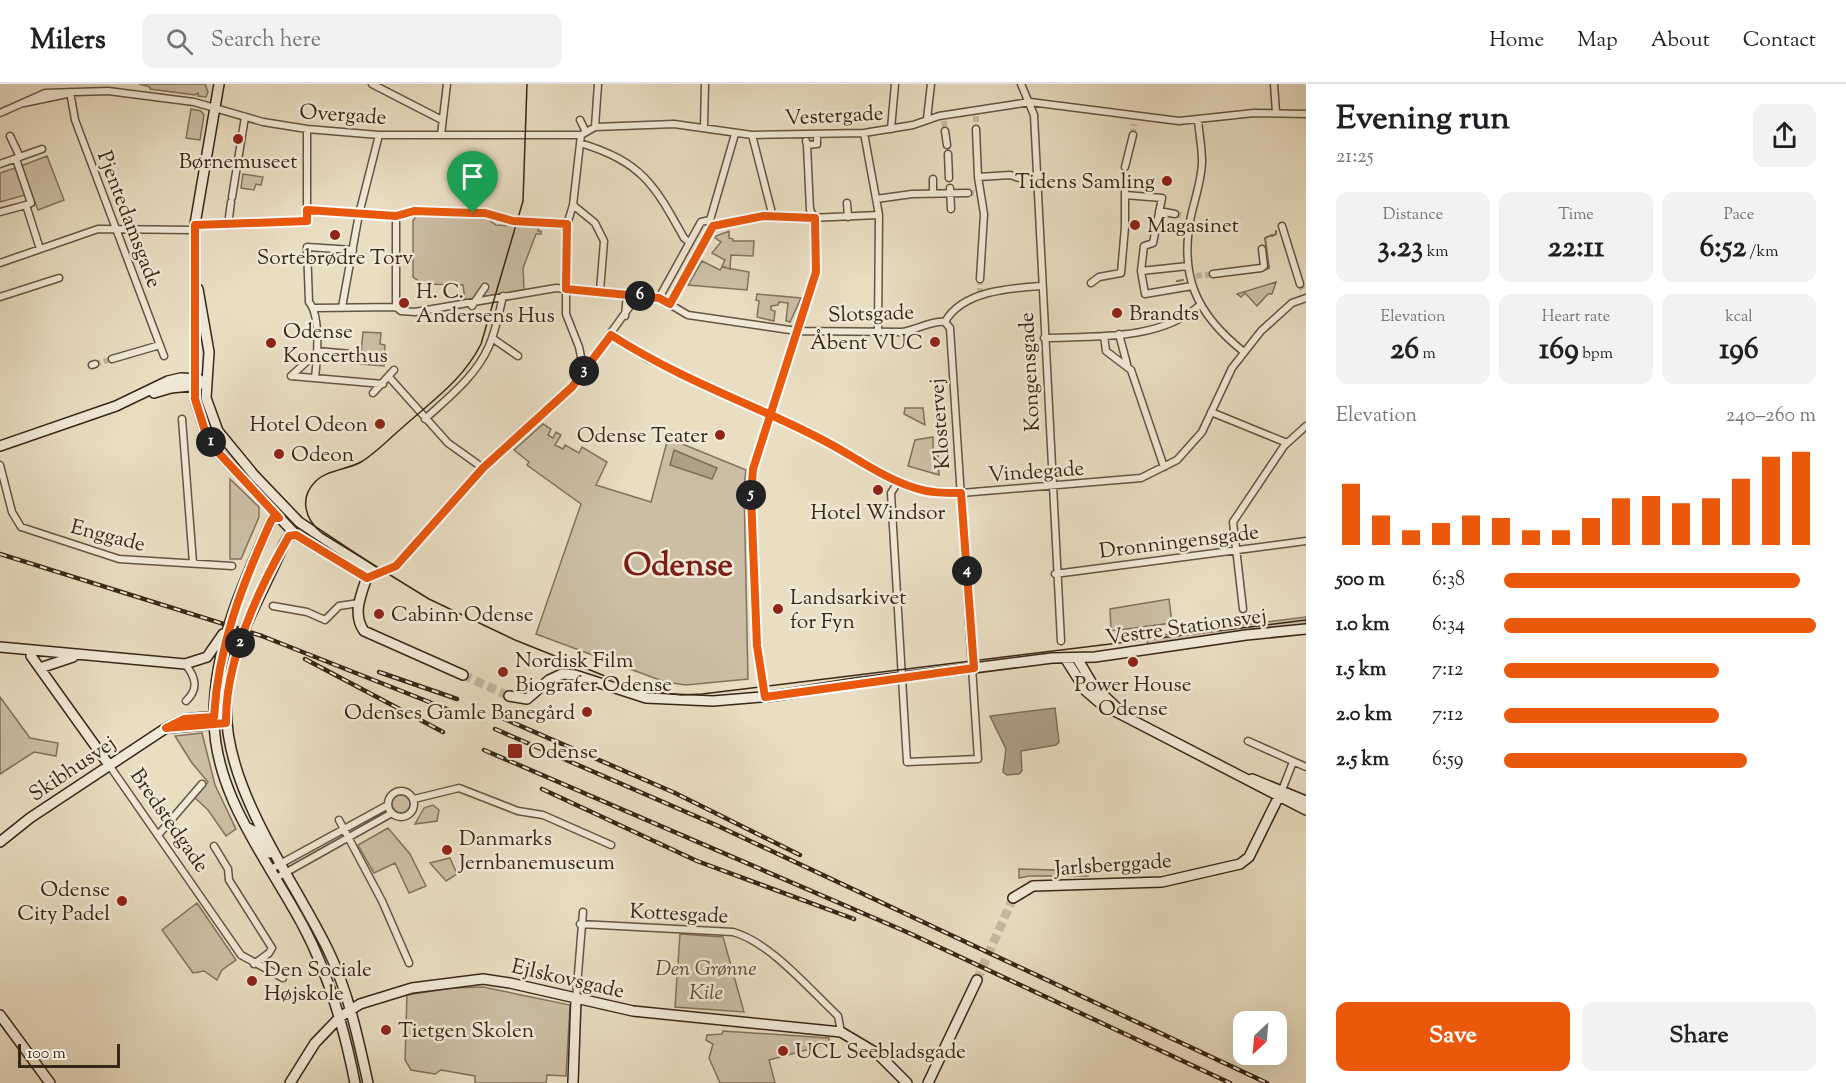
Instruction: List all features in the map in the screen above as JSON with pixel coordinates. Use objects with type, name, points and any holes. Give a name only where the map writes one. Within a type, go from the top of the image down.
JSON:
[{"type":"street","points":[[121,84],[121,92]]},
{"type":"street","points":[[219,84],[195,227],[194,302],[199,383],[205,416],[217,440],[283,506],[338,549],[376,573]]},
{"type":"street","points":[[372,84],[442,120]]},
{"type":"street","points":[[441,135],[447,84]]},
{"type":"street","points":[[595,127],[597,84]]},
{"type":"street","points":[[704,127],[705,84]]},
{"type":"street","points":[[891,129],[895,84]]},
{"type":"street","points":[[927,119],[931,84]]},
{"type":"street","name":"Kongensgade","points":[[1021,84],[1034,115],[1034,178],[1061,641]]},
{"type":"street","points":[[1274,84],[1276,112]]},
{"type":"street","name":"Overgade","points":[[0,113],[18,105],[70,93],[121,92],[194,102],[245,117],[307,129],[380,135],[583,133]]},
{"type":"street","name":"Pjentedamsgade","points":[[70,93],[75,120],[164,356]]},
{"type":"street","name":"Vestergade","points":[[583,133],[595,127],[674,124],[752,135],[864,133],[891,129],[927,119],[975,113],[1030,102],[1179,121],[1276,112],[1305,114]]},
{"type":"street","points":[[1305,114],[1306,105]]},
{"type":"street","points":[[1134,124],[1135,116]]},
{"type":"street","points":[[228,225],[245,117]]},
{"type":"street","points":[[580,120],[583,133],[573,205],[567,226],[566,314],[579,347],[584,372]]},
{"type":"street","points":[[1198,120],[1202,162],[1188,217],[1186,248],[1188,266],[1193,277],[1192,286],[1200,305],[1211,321],[1244,352]]},
{"type":"street","points":[[0,263],[98,229],[307,221],[307,129]]},
{"type":"street","points":[[976,129],[978,177],[974,193],[984,222],[980,279]]},
{"type":"street","points":[[945,131],[947,145]]},
{"type":"street","points":[[864,133],[879,215],[878,331]]},
{"type":"street","points":[[670,304],[712,223],[735,134]]},
{"type":"street","points":[[342,307],[359,214],[380,135]]},
{"type":"street","points":[[752,135],[773,217]]},
{"type":"street","points":[[765,697],[757,646],[751,496],[753,469],[816,272],[815,218],[810,210],[806,135]]},
{"type":"street","points":[[807,145],[817,144],[817,135]]},
{"type":"street","points":[[1125,167],[1133,135]]},
{"type":"street","points":[[0,212],[31,203],[10,136]]},
{"type":"street","points":[[580,143],[613,154],[635,167],[657,192],[684,238],[689,242]]},
{"type":"street","points":[[0,164],[42,149]]},
{"type":"street","points":[[948,154],[949,178]]},
{"type":"street","points":[[978,177],[1010,175],[1019,178]]},
{"type":"street","points":[[1091,283],[1099,277],[1121,273],[1125,177]]},
{"type":"street","points":[[933,179],[933,194]]},
{"type":"street","points":[[876,199],[950,191],[974,193]]},
{"type":"street","points":[[950,191],[951,209]]},
{"type":"street","points":[[1125,195],[1162,198],[1153,243],[1144,246],[1141,271],[1145,294],[1192,286]]},
{"type":"street","points":[[847,203],[847,217]]},
{"type":"street","points":[[26,204],[40,249]]},
{"type":"street","points":[[573,205],[596,223],[604,241],[600,291]]},
{"type":"street","points":[[307,210],[396,216],[414,211],[485,213],[513,221],[567,226]]},
{"type":"street","points":[[1159,211],[1175,214]]},
{"type":"street","points":[[315,308],[396,307],[401,311],[415,312],[474,304],[503,296],[566,289],[659,298],[702,220],[712,223],[764,216],[815,218],[879,215]]},
{"type":"street","points":[[396,216],[396,307]]},
{"type":"street","points":[[1282,226],[1300,284]]},
{"type":"street","points":[[315,378],[317,351],[315,308],[309,302],[307,246],[353,250]]},
{"type":"street","points":[[1213,274],[1261,268],[1264,266],[1262,249]]},
{"type":"street","points":[[1141,271],[1188,266]]},
{"type":"street","points":[[195,275],[207,331],[195,399],[205,431],[216,450],[296,535],[367,578]]},
{"type":"street","points":[[0,297],[59,278]]},
{"type":"street","name":"Slotsgade","points":[[659,298],[688,315],[797,331],[916,330],[939,321],[945,322],[950,314],[980,295],[999,288],[1041,286]]},
{"type":"street","points":[[474,304],[485,287]]},
{"type":"street","points":[[625,317],[627,294]]},
{"type":"street","points":[[425,419],[473,373],[492,338],[503,296]]},
{"type":"street","points":[[463,675],[364,631],[358,617],[359,603],[367,578],[396,566],[483,468],[561,398],[584,372],[638,296]]},
{"type":"street","name":"Vindegade","points":[[611,335],[648,359],[808,431],[898,482],[932,492],[961,493],[1141,478],[1179,459],[1191,446],[1211,412],[1232,368],[1244,352],[1280,312],[1305,296]]},
{"type":"street","points":[[1044,338],[1102,336],[1155,327],[1186,317],[1200,305]]},
{"type":"street","name":"Klostervej","points":[[903,677],[907,762],[978,759],[974,668],[950,328],[945,322]]},
{"type":"street","points":[[1155,327],[1156,335]]},
{"type":"street","points":[[1119,334],[1127,364],[1164,467]]},
{"type":"street","points":[[1102,336],[1106,351],[1127,364]]},
{"type":"street","points":[[492,338],[518,356]]},
{"type":"street","points":[[112,359],[159,345]]},
{"type":"street","points":[[362,355],[317,351],[291,376],[383,384]]},
{"type":"street","points":[[373,393],[394,370]]},
{"type":"street","points":[[389,377],[448,443],[483,468]]},
{"type":"street","points":[[0,446],[99,412],[168,381],[199,383]]},
{"type":"street","points":[[1211,412],[1287,442]]},
{"type":"street","points":[[182,419],[194,562]]},
{"type":"street","points":[[1243,609],[1233,522],[1287,442],[1306,426]]},
{"type":"street","name":"Enggade","points":[[0,465],[17,521],[21,527],[119,559],[232,566]]},
{"type":"street","points":[[898,482],[891,493],[903,677]]},
{"type":"street","points":[[269,576],[283,521],[283,506]]},
{"type":"street","points":[[0,648],[33,652],[47,650],[185,664],[202,660],[211,654],[230,618],[273,518],[283,521],[325,546],[338,549]]},
{"type":"street","points":[[296,535],[289,536],[269,576],[231,668],[226,720],[230,750],[241,787],[276,866],[276,878],[318,958],[340,1017],[356,1083]]},
{"type":"street","name":"Dronningensgade","points":[[1056,574],[1306,541]]},
{"type":"street","points":[[273,606],[307,612],[326,620],[339,606],[359,603]]},
{"type":"street","points":[[230,618],[216,678],[214,720],[221,768],[229,792],[247,827],[276,866],[287,872],[330,954],[351,1009],[368,1083]]},
{"type":"street","name":"Vestre Stationsvej","points":[[509,696],[527,699],[549,680],[567,674],[627,694],[664,700],[713,701],[765,697],[974,668],[1306,629]]},
{"type":"street","name":"Bredstedgade","points":[[44,666],[47,650]]},
{"type":"street","name":"Bredstedgade","points":[[33,652],[44,666],[59,694],[159,834],[241,955],[283,978]]},
{"type":"street","points":[[44,666],[63,659],[93,656]]},
{"type":"street","points":[[1071,658],[1086,691],[1101,704],[1122,712],[1219,766],[1280,794],[1306,810]]},
{"type":"street","points":[[185,664],[191,671],[195,686],[193,694],[186,701]]},
{"type":"street","name":"Skibhusvej","points":[[0,842],[30,818],[166,728],[226,720]]},
{"type":"street","points":[[1248,741],[1306,767]]},
{"type":"street","points":[[1280,794],[1293,762]]},
{"type":"street","points":[[159,834],[201,784]]},
{"type":"street","points":[[414,800],[459,788],[518,811],[543,815],[611,845]]},
{"type":"street","points":[[398,791],[409,793],[414,800],[412,811],[407,816],[399,817],[392,813],[388,805],[389,797],[398,791]]},
{"type":"street","points":[[1280,794],[1306,801]]},
{"type":"street","name":"Jarlsberggade","points":[[1013,898],[1033,886],[1162,882],[1240,864],[1249,857],[1280,794]]},
{"type":"street","points":[[276,866],[388,805]]},
{"type":"street","points":[[276,878],[392,813]]},
{"type":"street","points":[[339,820],[379,896],[409,963]]},
{"type":"street","name":"Bredstedgade","points":[[214,846],[228,869],[229,880],[272,948],[269,954],[254,964]]},
{"type":"street","points":[[573,1083],[580,924],[583,912]]},
{"type":"street","name":"Kottesgade","points":[[580,924],[733,932],[745,935],[760,944],[838,1016],[841,1032]]},
{"type":"street","name":"Ejlskovsgade","points":[[290,1083],[315,1043],[351,1009],[402,990],[483,979],[633,1011],[841,1032],[878,1054],[907,1083]]},
{"type":"street","points":[[928,1083],[977,980]]},
{"type":"street","points":[[0,1015],[50,1083]]},
{"type":"green space","points":[[139,84],[205,84],[208,92],[206,97],[198,96],[198,93],[195,95],[150,89],[150,87]]},
{"type":"green space","points":[[191,109],[201,111],[204,115],[200,140],[186,138]]},
{"type":"green space","points":[[47,156],[64,200],[38,210],[21,166]]},
{"type":"green space","points":[[15,168],[25,195],[0,202],[0,173]]},
{"type":"green space","points":[[243,174],[263,177],[261,185],[256,184],[254,190],[241,188]]},
{"type":"green space","points":[[416,216],[485,217],[496,225],[539,227],[538,231],[541,231],[541,234],[536,234],[523,268],[524,290],[465,300],[463,285],[423,284],[413,277],[413,221]]},
{"type":"green space","points":[[729,231],[729,238],[733,241],[754,241],[753,256],[731,255],[730,269],[722,266],[725,260],[712,253],[721,242],[715,238],[716,236]]},
{"type":"green space","points":[[702,261],[720,270],[722,267],[749,272],[747,290],[688,285]]},
{"type":"green space","points":[[1276,282],[1272,294],[1268,294],[1257,306],[1245,293],[1241,297],[1237,294]]},
{"type":"green space","points":[[757,294],[801,298],[790,322],[786,321],[788,303],[779,302],[778,305],[771,306],[771,310],[775,311],[774,321],[757,317],[759,301],[756,300]]},
{"type":"green space","points":[[363,332],[381,333],[380,344],[385,345],[384,366],[360,364]]},
{"type":"green space","points":[[905,408],[923,408],[925,425],[904,414]]},
{"type":"green space","points":[[543,424],[551,429],[548,435],[553,438],[556,432],[561,435],[555,445],[563,449],[565,445],[579,453],[582,447],[607,462],[596,485],[651,502],[668,438],[746,470],[744,486],[748,679],[686,685],[665,682],[536,634],[581,504],[527,465],[529,462],[514,450]]},
{"type":"green space","points":[[933,437],[933,453],[938,456],[939,475],[908,466],[915,440]]},
{"type":"green space","points":[[230,479],[259,507],[259,517],[241,559],[230,559]]},
{"type":"green space","points":[[1169,599],[1172,623],[1111,631],[1110,609]]},
{"type":"green space","points":[[1306,617],[1306,624],[1148,646],[1147,637]]},
{"type":"green space","points":[[0,697],[30,738],[58,743],[56,756],[34,752],[0,774]]},
{"type":"green space","points":[[202,733],[215,785],[236,829],[226,836],[208,810],[195,798],[208,782],[192,763],[175,736]]},
{"type":"green space","points":[[401,795],[407,798],[410,804],[407,810],[401,813],[395,810],[392,804],[395,798]]},
{"type":"green space","points":[[433,805],[439,810],[437,821],[415,824],[424,808]]},
{"type":"green space","points":[[388,828],[410,854],[426,886],[409,893],[395,863],[374,873],[358,845]]},
{"type":"green space","points":[[450,858],[457,874],[446,881],[430,863]]},
{"type":"green space","points":[[1019,869],[1089,871],[1088,876],[1019,878]]},
{"type":"green space","points":[[197,903],[236,960],[222,970],[217,980],[204,971],[193,973],[162,930]]},
{"type":"green space","name":"Den Grønne Kile","points":[[680,934],[723,937],[744,1012],[675,1007]]},
{"type":"green space","points":[[483,987],[570,1005],[566,1076],[547,1075],[546,1083],[475,1083],[475,1076],[441,1070],[435,1074],[411,1070],[405,1060],[407,995],[451,988]]},
{"type":"green space","name":"Den Grønne Kile","points":[[723,1031],[829,1038],[829,1044],[769,1060],[775,1083],[720,1083],[709,1058],[713,1044],[706,1040],[707,1035],[722,1034]]},
{"type":"shaded area","points":[[674,450],[717,468],[712,479],[670,465]]},
{"type":"shaded area","points":[[1055,708],[1059,742],[1056,745],[1021,751],[1022,771],[1019,774],[1007,775],[1003,772],[1006,749],[990,716]]},
{"type":"waterway","points":[[1272,236],[1276,234],[1276,231]]},
{"type":"waterway","points":[[1261,271],[1269,268],[1265,238],[1272,235]]},
{"type":"waterway","points":[[1231,274],[1243,273]]},
{"type":"waterway","points":[[1177,281],[1183,280]]},
{"type":"tunnel","points":[[976,116],[976,129]]},
{"type":"tunnel","points":[[944,121],[945,131]]},
{"type":"tunnel","points":[[1133,135],[1134,124]]},
{"type":"tunnel","points":[[1019,178],[1030,178]]},
{"type":"tunnel","points":[[968,193],[975,193]]},
{"type":"tunnel","points":[[1175,214],[1184,216]]},
{"type":"tunnel","points":[[1196,276],[1213,274]]},
{"type":"tunnel","points":[[980,279],[980,294]]},
{"type":"tunnel","points":[[1300,284],[1304,292]]},
{"type":"tunnel","points":[[95,364],[112,359]]},
{"type":"tunnel","points":[[463,675],[509,696]]},
{"type":"tunnel","points":[[977,980],[1013,898]]},
{"type":"tram line","points":[[527,84],[523,201],[481,344],[474,357],[456,379],[377,450],[361,462],[325,475],[315,482],[307,495],[306,509],[311,522],[322,533],[429,599],[515,640],[640,690],[681,695],[1306,620]]},
{"type":"railway","points":[[0,554],[262,636],[452,711]]},
{"type":"railway","points":[[305,659],[443,732]]},
{"type":"railway","points":[[379,672],[457,699]]},
{"type":"railway","points":[[500,717],[675,793],[800,855]]},
{"type":"railway","points":[[495,729],[716,825],[1267,1083]]},
{"type":"railway","points":[[484,750],[909,933],[1230,1083]]},
{"type":"railway","points":[[542,789],[697,861],[854,919]]},
{"type":"place","name":"Børnemuseet","points":[[238,139]]},
{"type":"place","name":"Tidens Samling","points":[[1167,181]]},
{"type":"place","name":"Magasinet","points":[[1135,225]]},
{"type":"place","name":"Sortebrødre Torv","points":[[335,235]]},
{"type":"place","name":"H. C. Andersens Hus","points":[[404,303]]},
{"type":"place","name":"Brandts","points":[[1117,313]]},
{"type":"place","name":"Åbent VUC","points":[[935,342]]},
{"type":"place","name":"Odense Koncerthus","points":[[271,343]]},
{"type":"place","name":"Hotel Odeon","points":[[380,424]]},
{"type":"place","name":"Odense Teater","points":[[720,435]]},
{"type":"place","name":"Odeon","points":[[279,454]]},
{"type":"place","name":"Hotel Windsor","points":[[878,490]]},
{"type":"place","name":"Landsarkivet for Fyn","points":[[778,609]]},
{"type":"place","name":"Cabinn Odense","points":[[379,614]]},
{"type":"place","name":"Power House Odense","points":[[1133,662]]},
{"type":"place","name":"Nordisk Film Biografer Odense","points":[[503,672]]},
{"type":"place","name":"Odenses Gamle Banegård","points":[[587,712]]},
{"type":"place","name":"Odense","points":[[515,751]]},
{"type":"place","name":"Danmarks Jernbanemuseum","points":[[447,850]]},
{"type":"place","name":"Odense City Padel","points":[[122,901]]},
{"type":"place","name":"Den Sociale Højskole","points":[[252,981]]},
{"type":"place","name":"Tietgen Skolen","points":[[386,1030]]},
{"type":"place","name":"UCL Seebladsgade","points":[[783,1051]]},
{"type":"district","name":"Odense","points":[[678,563]]},
{"type":"route","points":[[473,213],[414,211],[396,216],[307,210],[307,221],[195,225],[195,399],[205,431],[216,450],[279,518],[273,518],[271,521],[230,618],[216,678],[214,717],[184,719],[166,728],[226,723],[226,700],[231,668],[262,592],[291,534],[367,578],[396,566],[483,468],[572,387],[611,335],[648,359],[700,384],[769,414],[777,418],[808,431],[898,482],[932,492],[961,493],[974,668],[765,697],[757,646],[751,496],[753,469],[769,414],[816,272],[815,218],[764,216],[747,218],[739,223],[713,226],[670,304],[659,298],[566,289],[567,224],[513,221],[485,213],[473,213]]}]
